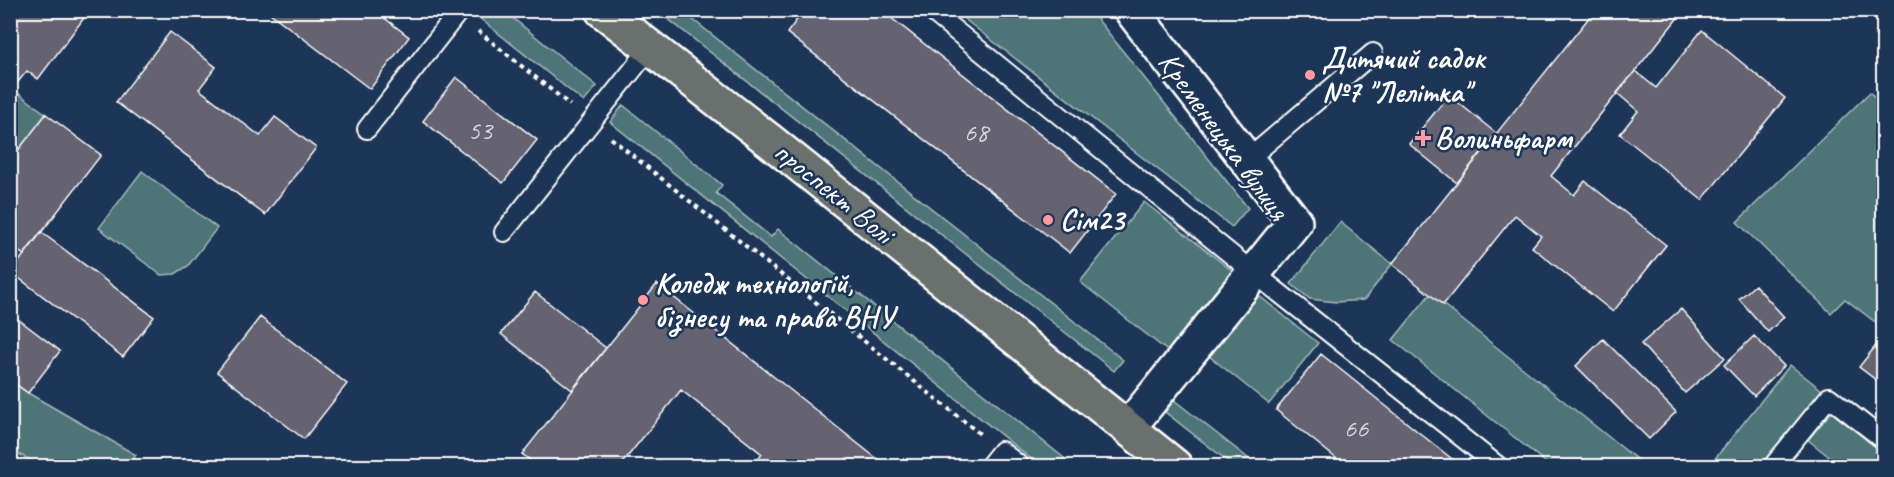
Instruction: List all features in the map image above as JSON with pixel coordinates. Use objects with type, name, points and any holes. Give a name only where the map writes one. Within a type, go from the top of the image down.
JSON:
[{"type":"main road","name":"проспект Волі","points":[[602,10],[779,148],[1175,466]]},
{"type":"street","name":"Кременецька вулиця","points":[[1128,428],[1295,222],[1131,10]]},
{"type":"lane","points":[[930,10],[1254,273],[1498,466]]},
{"type":"lane","points":[[368,129],[459,13]]},
{"type":"lane","points":[[504,232],[650,48]]},
{"type":"lane","points":[[1247,160],[1373,53]]},
{"type":"lane","points":[[1773,466],[1829,397],[1884,440]]},
{"type":"lane","points":[[989,466],[1001,451],[1020,466]]},
{"type":"path","points":[[459,13],[591,122],[1001,451]]},
{"type":"path","points":[[10,457],[26,466]]},
{"type":"green space","points":[[483,11],[504,11],[597,86],[584,102],[478,17]]},
{"type":"green space","points":[[658,11],[682,11],[1123,360],[1114,371]]},
{"type":"green space","points":[[954,11],[1091,11],[1248,208],[1232,227]]},
{"type":"green space","points":[[10,87],[46,114],[11,161],[10,161]]},
{"type":"green space","points":[[1870,92],[1883,108],[1884,174],[1881,176],[1884,179],[1883,328],[1845,299],[1831,313],[1737,222]]},
{"type":"green space","points":[[623,105],[722,185],[716,193],[771,237],[778,229],[1074,466],[1040,466],[610,122]]},
{"type":"green space","points":[[142,171],[217,228],[188,266],[175,274],[161,275],[99,228]]},
{"type":"green space","points":[[1144,202],[1235,273],[1170,353],[1080,282]]},
{"type":"green space","points":[[1340,222],[1392,264],[1364,300],[1336,302],[1310,299],[1291,284]]},
{"type":"green space","points":[[1430,294],[1645,466],[1550,466],[1393,340]]},
{"type":"green space","points":[[1258,295],[1318,343],[1269,404],[1209,356]]},
{"type":"green space","points":[[1790,365],[1822,390],[1761,466],[1709,466]]},
{"type":"green space","points":[[10,380],[28,393],[136,455],[127,466],[41,466],[11,450]]},
{"type":"green space","points":[[1174,400],[1258,466],[1234,466],[1165,412]]},
{"type":"green space","points":[[1831,412],[1883,453],[1883,466],[1841,466],[1808,440]]},
{"type":"building","points":[[10,10],[90,10],[38,79],[27,71],[17,83],[10,78]]},
{"type":"building","points":[[266,10],[374,10],[409,37],[370,89]]},
{"type":"building","points":[[804,10],[881,10],[1116,194],[1070,253],[787,33]]},
{"type":"building","points":[[1595,10],[1684,10],[1551,176],[1574,195],[1585,181],[1666,245],[1613,312],[1532,247],[1541,236],[1515,215],[1443,305],[1392,264]]},
{"type":"building","points":[[1864,10],[1878,10],[1872,17]]},
{"type":"building","points":[[1702,30],[1785,98],[1702,200],[1620,134],[1638,111],[1617,93],[1635,71],[1656,88]]},
{"type":"building","points":[[170,32],[216,67],[199,89],[260,136],[275,117],[316,148],[265,215],[116,102]]},
{"type":"building","points":[[456,77],[537,140],[503,183],[423,121]]},
{"type":"building","points":[[1449,95],[1497,134],[1457,183],[1409,144]]},
{"type":"building","points":[[46,114],[101,155],[24,255],[10,245],[10,161]]},
{"type":"building","points":[[41,232],[154,317],[123,357],[11,272]]},
{"type":"building","points":[[657,284],[886,466],[753,466],[762,454],[681,390],[620,466],[538,466],[522,454]]},
{"type":"building","points":[[1755,285],[1784,317],[1768,332],[1739,299]]},
{"type":"building","points":[[535,292],[606,348],[572,390],[501,334]]},
{"type":"building","points":[[1681,309],[1725,358],[1685,393],[1641,344]]},
{"type":"building","points":[[10,313],[60,351],[28,393],[10,380]]},
{"type":"building","points":[[260,317],[347,384],[304,439],[217,372]]},
{"type":"building","points":[[1754,336],[1784,366],[1754,396],[1724,365]]},
{"type":"building","points":[[1603,339],[1676,412],[1649,439],[1576,366]]},
{"type":"building","points":[[1878,343],[1884,347],[1884,386],[1859,367]]},
{"type":"building","points":[[1321,354],[1461,466],[1346,466],[1338,460],[1276,410]]},
{"type":"place","name":"Дитячий садок №7 \"Лелітка\"","points":[[1310,75]]},
{"type":"place","name":"Волиньфарм","points":[[1423,138]]},
{"type":"place","name":"Сім23","points":[[1048,220]]},
{"type":"place","name":"Коледж технологій, бізнесу та права ВНУ","points":[[643,300]]}]
